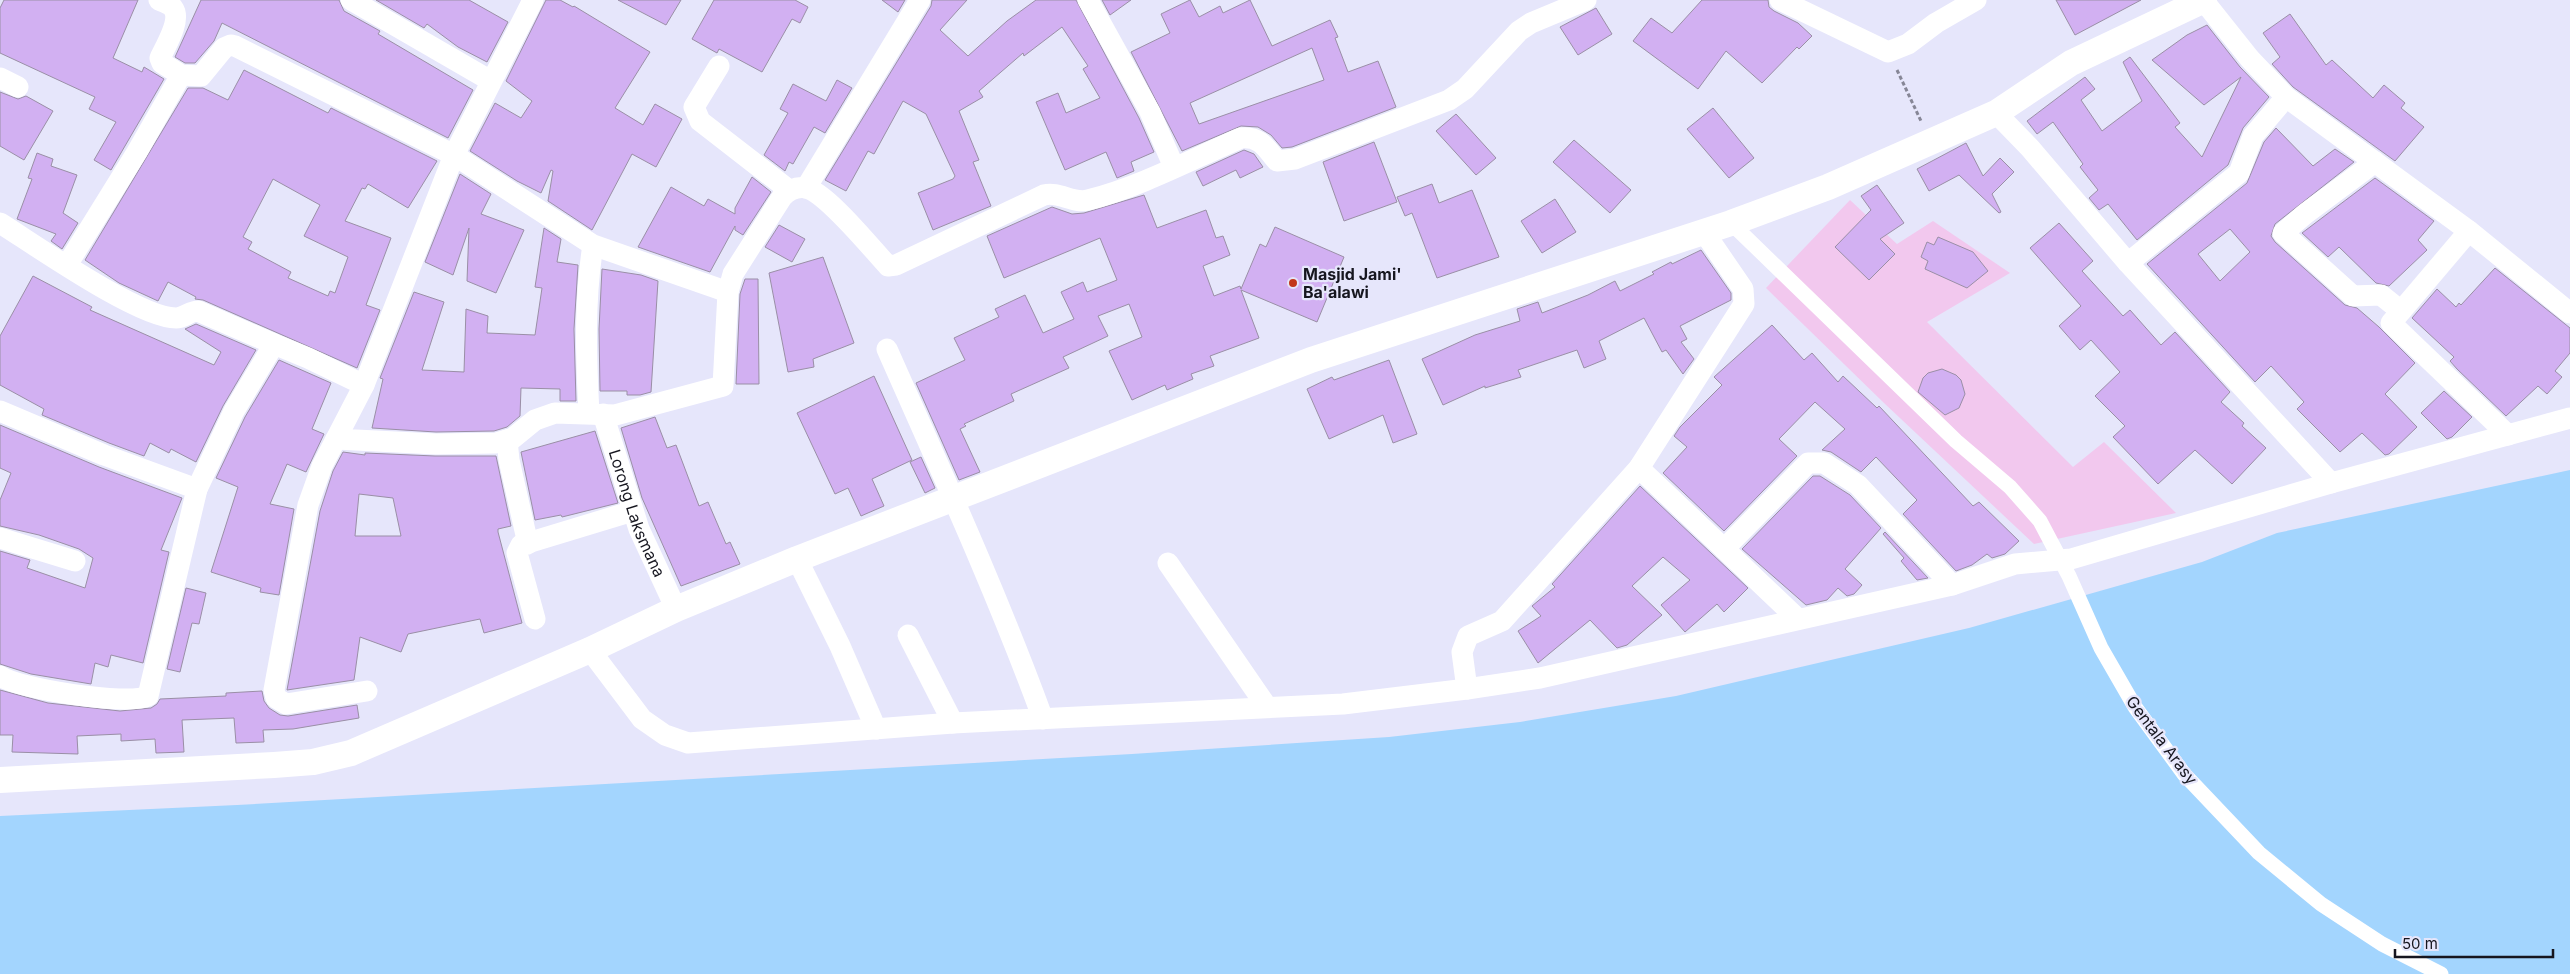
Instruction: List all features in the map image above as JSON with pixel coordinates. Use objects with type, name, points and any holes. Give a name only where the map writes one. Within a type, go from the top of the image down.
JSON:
[{"type":"street","points":[[159,0],[172,7],[175,13],[175,22],[160,58],[164,66],[181,75],[200,76],[224,48],[231,45],[454,155],[593,245],[728,292]]},
{"type":"street","points":[[351,0],[491,81]]},
{"type":"street","points":[[368,691],[286,704],[276,698],[274,690],[308,505],[322,466],[364,385],[454,155],[533,0]]},
{"type":"street","points":[[336,439],[436,444],[496,443],[508,440],[523,432],[535,420],[555,412],[615,415],[723,386],[728,292],[733,274],[782,197],[797,189],[920,0]]},
{"type":"street","points":[[1088,0],[1150,112],[1174,167]]},
{"type":"street","points":[[719,66],[694,107],[700,121],[797,189],[826,202],[868,243],[888,266],[896,265],[917,256],[1050,193],[1086,201],[1112,193],[1241,138],[1250,137],[1259,140],[1277,161],[1295,159],[1391,121],[1434,107],[1465,89],[1519,31],[1531,23],[1586,0]]},
{"type":"street","points":[[1780,0],[1888,52],[1908,44],[1936,23],[1976,0]]},
{"type":"street","points":[[0,780],[313,762],[351,753],[590,650],[676,609],[797,559],[954,500],[1311,360],[1731,223],[1828,187],[1996,113],[2070,63],[2203,0],[2250,59],[2286,97],[2469,231],[2570,313]]},
{"type":"street","points":[[66,265],[137,152],[181,75]]},
{"type":"street","points":[[2128,263],[2239,172],[2253,136],[2286,97]]},
{"type":"street","points":[[1996,113],[2030,148],[2128,263],[2331,483]]},
{"type":"street","points":[[2375,162],[2283,233],[2353,296],[2381,295],[2401,311]]},
{"type":"street","points":[[0,223],[95,283],[146,309],[178,318],[198,311],[308,358],[364,385]]},
{"type":"street","name":"Gentala Arasy","points":[[1731,223],[1956,441],[2010,487],[2040,521],[2070,576],[2101,648],[2135,707],[2184,774],[2259,853],[2321,904],[2382,944],[2441,974]]},
{"type":"street","points":[[2469,231],[2391,323],[2508,435]]},
{"type":"street","points":[[1467,689],[1462,652],[1468,636],[1502,621],[1639,468],[1744,304],[1743,289],[1704,232]]},
{"type":"street","name":"Lorong Laksmana","points":[[593,245],[588,279],[587,310],[596,414],[634,511],[639,529],[676,609]]},
{"type":"street","points":[[0,676],[15,682],[51,691],[89,697],[148,696],[197,489],[234,411],[274,344]]},
{"type":"street","points":[[887,349],[954,500],[1021,659],[1043,719]]},
{"type":"street","points":[[0,411],[104,455],[197,489]]},
{"type":"street","points":[[590,650],[642,719],[665,735],[688,742],[953,723],[1343,704],[1540,678],[1952,585],[2015,564],[2071,559],[2331,483],[2570,418]]},
{"type":"street","points":[[508,440],[508,460],[528,544]]},
{"type":"street","points":[[1724,549],[1808,463],[1824,463],[1858,484],[1952,585]]},
{"type":"street","points":[[1639,468],[1798,619]]},
{"type":"street","points":[[535,619],[517,553],[521,545],[634,511]]},
{"type":"street","points":[[0,538],[74,561]]},
{"type":"street","points":[[797,559],[840,646],[876,729]]},
{"type":"street","points":[[1168,563],[1267,707]]},
{"type":"street","points":[[908,635],[953,723]]},
{"type":"path","points":[[1888,52],[1909,91],[1930,142]]},
{"type":"shaded area","points":[[1850,200],[1897,244],[1933,221],[2010,273],[1927,322],[2073,467],[2104,442],[2176,513],[2034,544],[1884,403],[1766,288]]},
{"type":"water","points":[[2570,470],[2570,974],[0,974],[0,816],[237,805],[1132,754],[1389,737],[1520,722],[1676,696],[1969,628],[2202,562],[2277,533]]},
{"type":"building","points":[[4,0],[138,0],[113,58],[142,72],[144,67],[164,79],[111,170],[94,160],[116,122],[89,109],[95,97],[0,53],[0,8]]},
{"type":"building","points":[[201,0],[339,0],[344,11],[380,31],[378,34],[473,90],[448,138],[222,23],[214,41],[195,63],[185,63],[175,57]]},
{"type":"building","points":[[376,0],[469,0],[508,22],[487,62],[458,47],[427,24],[424,28]]},
{"type":"building","points":[[546,0],[560,0],[574,6],[650,52],[615,108],[643,125],[655,104],[682,119],[656,167],[632,154],[592,230],[548,201],[553,171],[551,170],[541,193],[517,181],[470,151],[495,103],[521,118],[532,101],[506,81]]},
{"type":"building","points":[[618,0],[681,0],[666,25]]},
{"type":"building","points":[[714,0],[795,0],[808,7],[800,23],[792,19],[762,72],[719,49],[717,53],[692,39]]},
{"type":"building","points":[[882,0],[905,0],[898,12]]},
{"type":"building","points":[[932,0],[967,0],[940,30],[968,56],[1007,21],[1036,0],[1076,0],[1139,118],[1154,152],[1131,162],[1134,171],[1117,178],[1106,152],[1065,170],[1036,102],[1058,93],[1066,113],[1100,98],[1083,69],[1088,66],[1062,27],[1024,56],[1023,53],[979,91],[983,97],[959,111],[979,160],[973,162],[991,206],[933,230],[918,193],[953,179],[955,176],[926,114],[903,101],[874,154],[868,151],[846,191],[825,180],[931,6]]},
{"type":"building","points":[[1102,0],[1131,0],[1110,15]]},
{"type":"building","points":[[1190,0],[1199,17],[1220,6],[1223,13],[1250,0],[1272,46],[1330,20],[1338,37],[1335,38],[1348,72],[1378,61],[1396,107],[1292,147],[1282,148],[1271,135],[1258,127],[1241,126],[1182,151],[1131,52],[1170,33],[1161,14]],"holes":[[[1312,48],[1324,80],[1199,124],[1190,103]]]},
{"type":"building","points":[[1702,0],[1768,0],[1769,7],[1798,23],[1812,36],[1799,49],[1797,47],[1762,83],[1726,51],[1698,89],[1633,41],[1651,18],[1672,33]]},
{"type":"building","points":[[2056,0],[2141,0],[2075,35]]},
{"type":"building","points":[[1596,8],[1612,34],[1578,55],[1560,27]]},
{"type":"building","points":[[2290,14],[2326,65],[2332,60],[2373,98],[2384,85],[2405,103],[2401,108],[2424,127],[2395,161],[2293,87],[2272,64],[2280,57],[2263,33]]},
{"type":"building","points":[[2207,25],[2240,67],[2269,97],[2243,128],[2228,165],[2137,240],[2108,204],[2099,210],[2089,198],[2098,190],[2080,167],[2083,164],[2053,122],[2037,134],[2027,121],[2085,77],[2095,89],[2081,100],[2102,131],[2142,101],[2123,62],[2130,57],[2180,123],[2175,127],[2202,157],[2241,77],[2204,105],[2152,60],[2187,35]]},
{"type":"building","points":[[244,70],[328,113],[331,108],[437,161],[408,208],[368,184],[365,189],[362,188],[345,221],[391,238],[366,305],[380,310],[357,368],[203,300],[195,299],[196,297],[168,282],[158,301],[119,283],[85,260],[188,88],[203,88],[228,100]],"holes":[[[273,179],[320,205],[304,236],[348,257],[335,293],[330,291],[328,296],[288,278],[291,272],[248,249],[252,242],[243,237]]]},
{"type":"building","points":[[837,80],[852,88],[825,133],[814,127],[793,164],[789,162],[785,171],[764,155],[788,113],[780,109],[793,84],[826,101]]},
{"type":"building","points":[[0,92],[18,99],[26,96],[53,111],[24,160],[0,146]]},
{"type":"building","points":[[1713,108],[1754,158],[1729,178],[1687,129]]},
{"type":"building","points":[[1456,114],[1496,158],[1476,175],[1436,131]]},
{"type":"building","points":[[2276,128],[2313,166],[2335,149],[2354,162],[2275,224],[2271,236],[2275,242],[2345,305],[2357,308],[2379,327],[2415,363],[2385,394],[2417,427],[2389,454],[2385,455],[2362,433],[2340,452],[2297,409],[2304,402],[2271,366],[2255,382],[2147,264],[2247,183],[2264,142]],"holes":[[[2230,229],[2250,252],[2220,281],[2198,254]]]},
{"type":"building","points":[[1574,140],[1631,190],[1610,213],[1553,162]]},
{"type":"building","points":[[1374,142],[1397,202],[1344,221],[1323,162]]},
{"type":"building","points":[[1966,143],[1983,176],[2000,158],[2014,172],[1992,194],[2001,212],[1999,213],[1959,175],[1929,191],[1917,169]]},
{"type":"building","points":[[1244,150],[1254,154],[1263,167],[1240,178],[1236,170],[1203,186],[1196,172]]},
{"type":"building","points":[[37,153],[53,159],[51,166],[77,175],[63,213],[78,223],[62,249],[51,241],[56,234],[17,219],[32,179],[28,178]]},
{"type":"building","points":[[460,174],[491,194],[481,214],[524,230],[496,293],[467,281],[469,228],[453,275],[425,262]]},
{"type":"building","points":[[752,177],[771,192],[743,235],[735,230],[735,226],[710,272],[638,247],[671,187],[704,206],[708,199],[735,214],[735,208]]},
{"type":"building","points":[[2375,178],[2434,221],[2418,240],[2427,250],[2389,286],[2376,283],[2339,247],[2328,257],[2302,233]]},
{"type":"building","points":[[1432,184],[1439,203],[1472,190],[1499,257],[1437,278],[1412,213],[1405,216],[1397,197]]},
{"type":"building","points":[[1877,185],[1904,223],[1880,239],[1895,254],[1869,280],[1835,247],[1871,210],[1861,196]]},
{"type":"building","points":[[1144,195],[1157,228],[1206,210],[1216,238],[1223,236],[1230,255],[1203,266],[1214,296],[1240,286],[1241,289],[1260,244],[1266,247],[1275,227],[1344,257],[1317,322],[1241,290],[1259,338],[1210,356],[1214,366],[1191,374],[1193,379],[1167,390],[1165,385],[1132,400],[1109,351],[1142,337],[1129,304],[1098,316],[1108,336],[1063,357],[1069,368],[1011,394],[1014,401],[964,424],[966,426],[960,429],[980,472],[959,480],[916,383],[965,360],[954,338],[999,317],[995,309],[1025,295],[1043,333],[1074,319],[1061,292],[1083,282],[1087,292],[1117,280],[1100,238],[1004,278],[987,236],[1052,207],[1072,214],[1084,213]]},
{"type":"building","points":[[1555,199],[1576,232],[1542,253],[1521,221]]},
{"type":"building","points":[[2059,223],[2093,261],[2082,271],[2123,316],[2130,310],[2161,345],[2175,332],[2230,392],[2221,402],[2244,423],[2242,426],[2266,448],[2232,484],[2195,450],[2158,484],[2113,437],[2125,426],[2095,396],[2120,372],[2091,340],[2080,350],[2059,326],[2081,306],[2030,248]]},
{"type":"building","points":[[779,225],[805,239],[792,262],[765,247]]},
{"type":"building","points":[[544,228],[561,239],[557,262],[578,265],[574,329],[576,401],[560,401],[560,389],[521,388],[520,416],[507,427],[494,431],[436,432],[372,428],[383,379],[380,378],[414,292],[444,302],[422,370],[464,372],[466,309],[488,316],[487,333],[535,335],[542,288],[535,287]]},
{"type":"building","points":[[1938,237],[1973,252],[1988,271],[1967,288],[1925,269],[1928,261],[1921,257],[1927,242],[1934,245]]},
{"type":"building","points":[[1701,250],[1731,293],[1731,300],[1680,326],[1687,339],[1681,342],[1694,359],[1683,374],[1666,350],[1662,352],[1644,318],[1599,341],[1606,359],[1584,368],[1577,350],[1518,370],[1521,377],[1485,388],[1485,386],[1443,405],[1422,359],[1475,335],[1520,321],[1517,309],[1538,302],[1542,313],[1588,295],[1615,281],[1620,291],[1654,274],[1652,272],[1671,262],[1672,264]]},
{"type":"building","points":[[823,257],[854,343],[813,359],[814,367],[788,372],[769,273]]},
{"type":"building","points":[[2495,268],[2570,328],[2570,353],[2555,371],[2562,377],[2547,394],[2538,386],[2506,416],[2457,369],[2450,361],[2454,357],[2412,318],[2437,289],[2456,307],[2459,303],[2461,305]]},
{"type":"building","points":[[602,269],[641,275],[658,281],[651,392],[640,395],[627,395],[627,391],[600,391],[599,329]]},
{"type":"building","points":[[33,276],[92,307],[90,310],[214,365],[221,352],[185,329],[196,324],[256,350],[223,406],[196,462],[171,449],[169,453],[150,443],[144,456],[109,443],[42,415],[44,409],[0,385],[0,336]]},
{"type":"building","points":[[745,279],[758,279],[759,384],[736,384],[740,294]]},
{"type":"building","points":[[1772,325],[1804,360],[1812,353],[1838,382],[1843,376],[1877,408],[1879,406],[1973,506],[1979,502],[2019,541],[2005,554],[1992,558],[1987,554],[1972,565],[1956,571],[1903,514],[1917,500],[1876,457],[1861,472],[1831,452],[1822,450],[1845,429],[1815,402],[1779,439],[1797,456],[1724,531],[1663,473],[1687,447],[1674,436],[1680,427],[1722,385],[1714,377]]},
{"type":"building","points":[[279,360],[331,383],[312,429],[324,434],[306,472],[287,464],[270,504],[294,509],[279,595],[260,592],[261,588],[211,572],[238,487],[216,478],[245,417]]},
{"type":"building","points":[[1389,360],[1417,434],[1393,443],[1383,415],[1329,439],[1307,389],[1332,377],[1334,380]]},
{"type":"building","points":[[1942,369],[1956,375],[1961,380],[1965,394],[1959,408],[1945,415],[1918,392],[1923,378],[1928,373]]},
{"type":"building","points":[[874,376],[912,460],[872,479],[884,506],[861,516],[848,488],[835,494],[797,413]]},
{"type":"building","points":[[2444,391],[2472,417],[2452,437],[2447,439],[2421,413]]},
{"type":"building","points":[[655,417],[667,448],[676,445],[699,506],[708,502],[726,544],[730,542],[740,564],[681,586],[642,498],[621,428]]},
{"type":"building","points":[[0,425],[99,467],[182,498],[161,550],[169,552],[143,663],[111,655],[108,667],[95,663],[91,684],[31,674],[0,664],[0,551],[30,560],[27,568],[85,588],[93,558],[79,549],[39,535],[0,526],[0,500],[11,473],[0,468]]},
{"type":"building","points":[[595,431],[618,503],[562,517],[561,515],[535,520],[521,452]]},
{"type":"building","points":[[343,452],[365,455],[365,453],[496,456],[511,526],[498,529],[498,532],[522,623],[484,633],[480,619],[408,634],[401,652],[360,637],[354,680],[287,690],[320,511],[333,471]],"holes":[[[359,494],[393,498],[401,536],[355,536]]]},
{"type":"building","points":[[921,457],[935,488],[925,493],[910,462]]},
{"type":"building","points":[[1813,476],[1820,476],[1850,495],[1881,528],[1845,569],[1862,585],[1854,594],[1847,596],[1838,588],[1827,600],[1806,605],[1742,549]]},
{"type":"building","points":[[1640,486],[1748,588],[1724,612],[1717,604],[1685,632],[1661,605],[1690,580],[1663,557],[1632,586],[1662,615],[1627,645],[1617,648],[1590,620],[1538,663],[1518,631],[1541,616],[1532,606],[1555,587],[1552,584]]},
{"type":"building","points":[[1885,532],[1928,578],[1917,580],[1901,561],[1904,558],[1883,534]]},
{"type":"building","points":[[186,588],[206,593],[199,624],[192,623],[180,672],[167,669]]},
{"type":"building","points":[[0,690],[48,703],[120,711],[151,708],[160,699],[226,696],[226,693],[262,691],[264,701],[269,708],[280,715],[288,716],[357,705],[359,718],[293,729],[263,730],[264,742],[236,743],[234,718],[182,720],[184,752],[156,753],[155,739],[121,741],[121,734],[77,736],[78,754],[12,752],[13,735],[0,735]]},
{"type":"place","name":"Masjid Jami' Ba'alawi","points":[[1293,283]]}]
